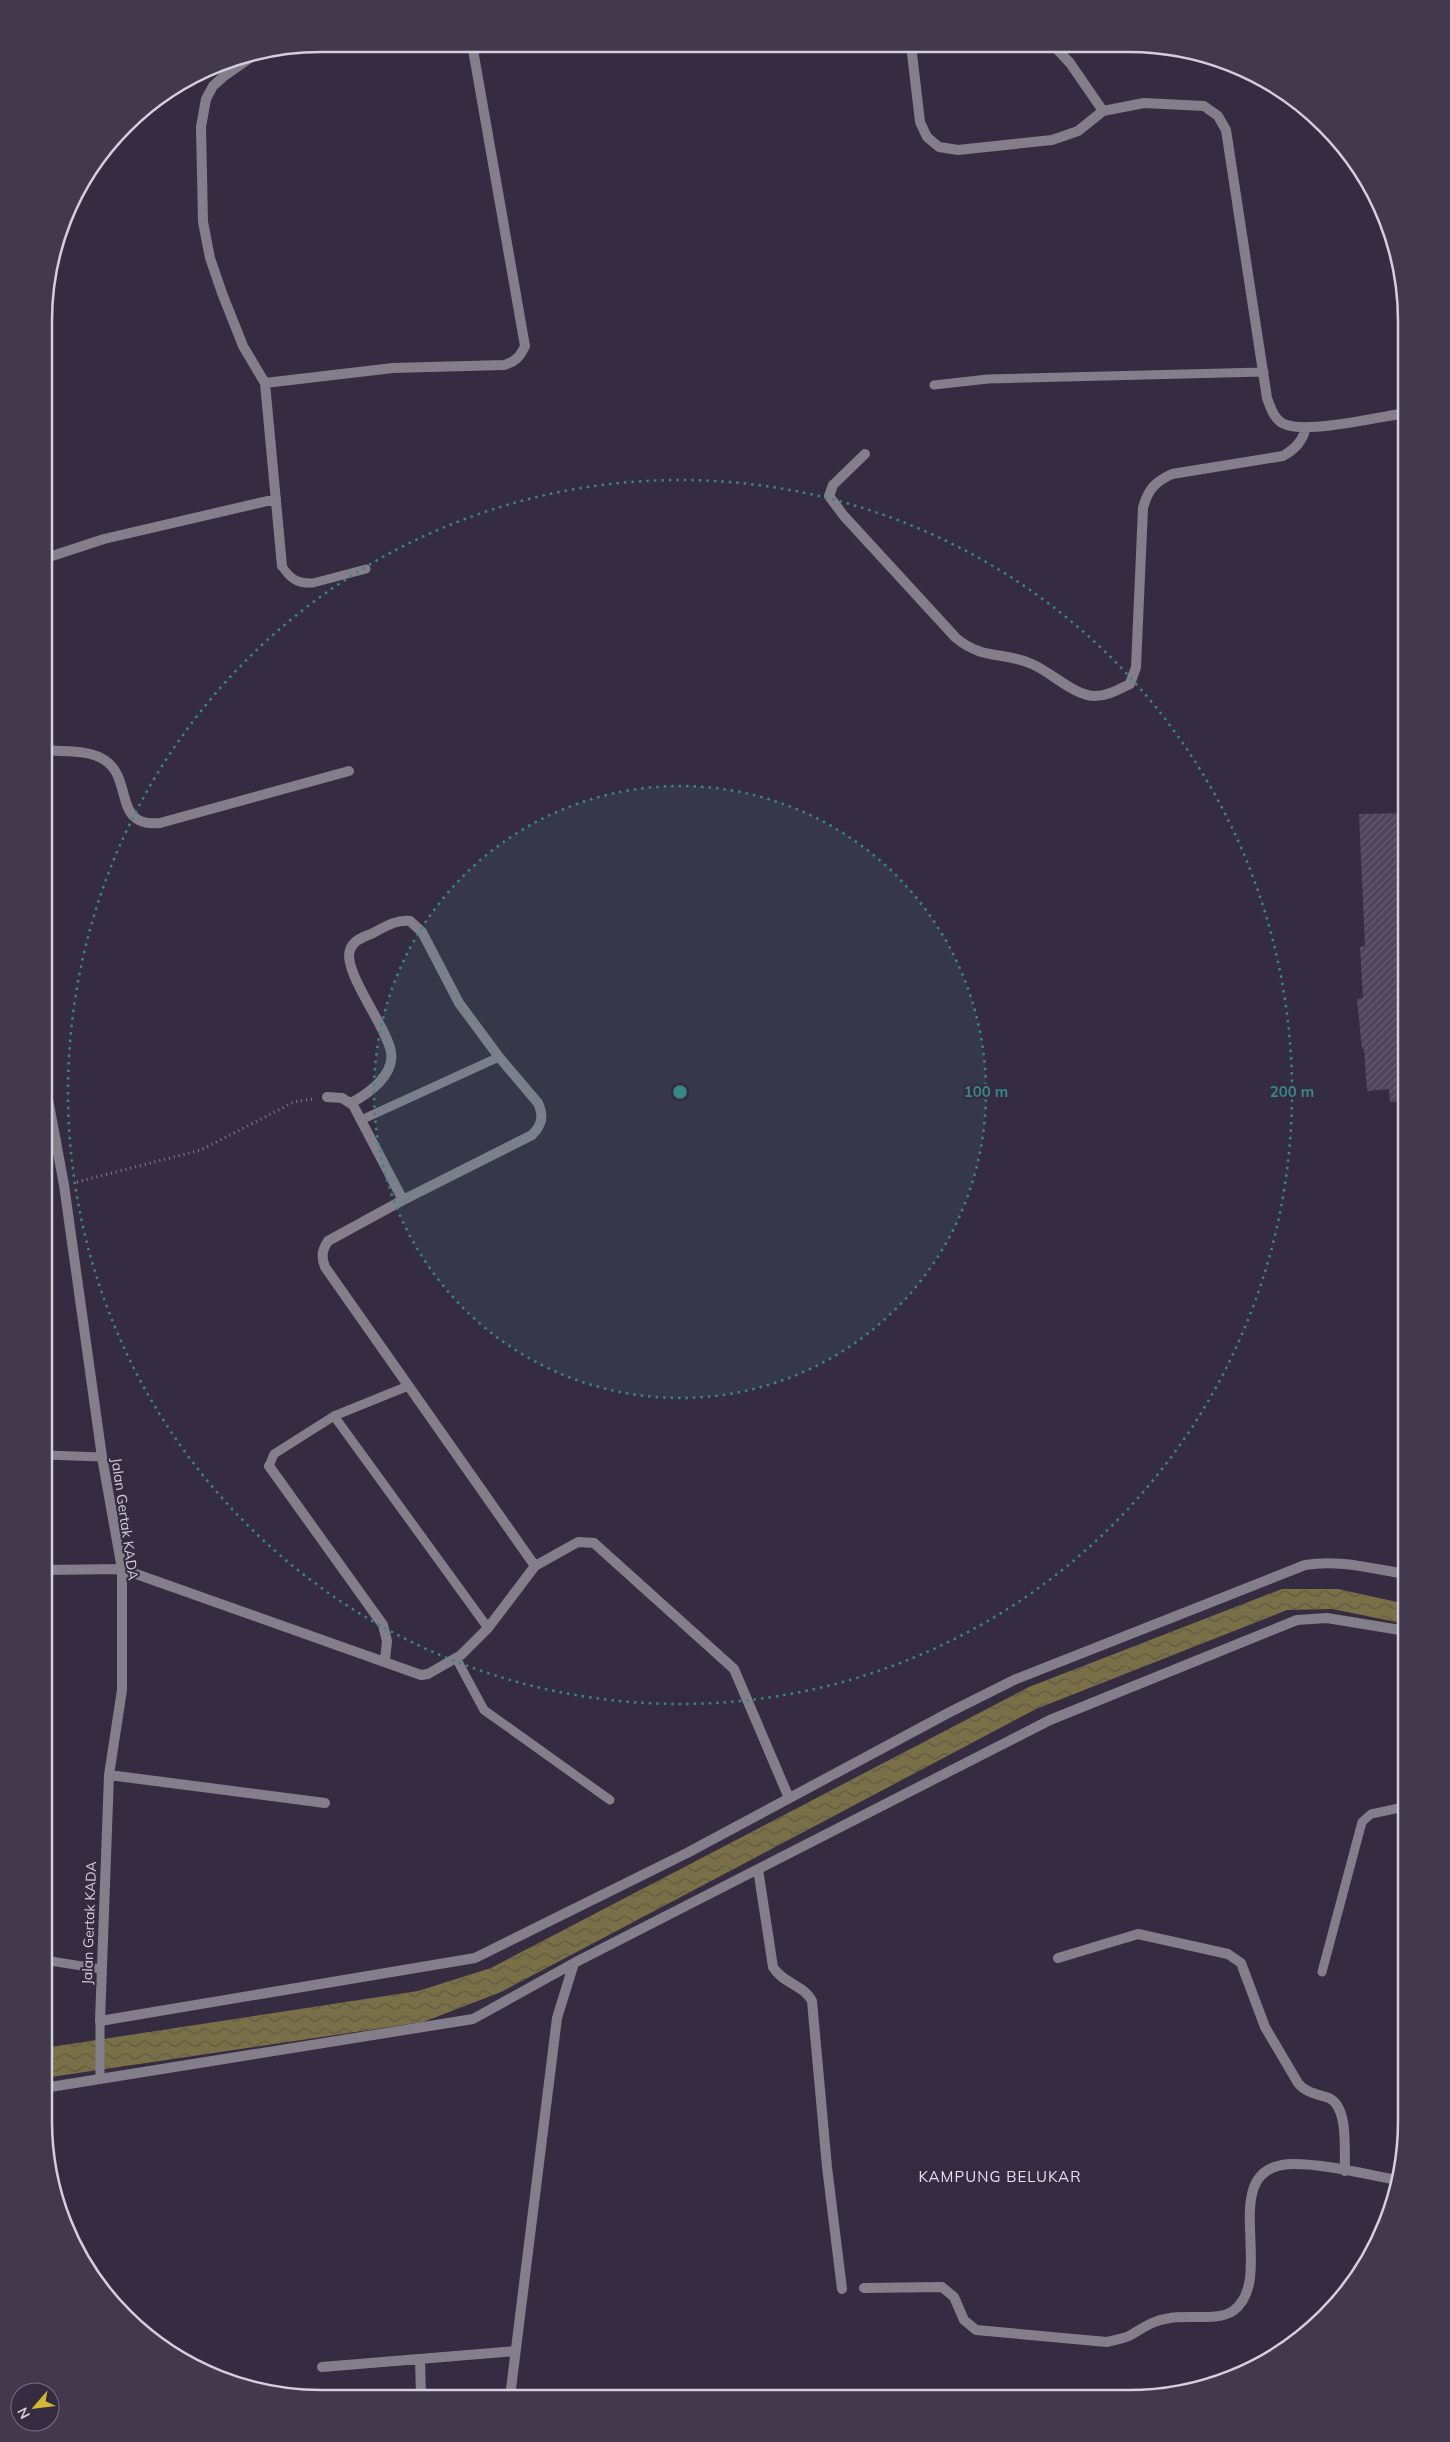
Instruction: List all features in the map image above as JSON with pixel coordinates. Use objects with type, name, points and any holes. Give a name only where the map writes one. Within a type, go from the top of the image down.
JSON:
[{"type":"street","points":[[265,383],[393,368],[504,365],[512,363],[521,356],[525,346],[474,53]]},
{"type":"street","points":[[912,53],[920,122],[927,137],[939,147],[958,150],[1052,140],[1078,131],[1103,111],[1144,103],[1204,106],[1218,116],[1226,130],[1267,398],[1273,415],[1285,425],[1306,428],[1398,414]]},
{"type":"street","points":[[1061,53],[1070,63],[1103,111]]},
{"type":"street","points":[[239,66],[213,86],[206,99],[201,127],[202,222],[210,258],[222,294],[243,346],[265,383],[282,566]]},
{"type":"street","points":[[865,454],[833,485],[829,496],[844,516],[956,638],[970,649],[1032,664],[1067,686],[1092,696],[1110,694],[1130,684],[1136,667],[1143,508],[1148,492],[1158,480],[1172,474],[1283,456],[1294,450],[1303,438],[1306,428]]},
{"type":"street","points":[[53,556],[104,539],[276,499]]},
{"type":"street","points":[[53,751],[92,754],[106,760],[117,775],[132,816],[143,823],[149,824],[160,823],[349,770]]},
{"type":"street","points":[[351,1103],[372,1091],[387,1071],[391,1058],[389,1046],[350,967],[350,950],[354,943],[361,938],[402,920],[417,926],[459,1003],[499,1057],[538,1103],[542,1111],[542,1120],[532,1134],[328,1241],[323,1249],[322,1258],[325,1267],[535,1566]]},
{"type":"street","points":[[328,1097],[335,1096],[351,1103],[403,1200]]},
{"type":"street","name":"Jalan Gertak KADA","points":[[53,1124],[64,1186],[102,1457],[122,1569],[122,1690],[109,1775],[100,2021]]},
{"type":"street","points":[[269,1466],[383,1625],[387,1642],[385,1660]]},
{"type":"street","points":[[53,1570],[122,1569],[385,1660],[421,1675],[428,1674],[462,1655],[488,1628],[535,1566],[578,1542],[594,1543],[731,1666],[736,1673],[789,1798]]},
{"type":"street","points":[[100,2021],[475,1958],[687,1853],[1014,1680],[1305,1565],[1323,1562],[1342,1563],[1398,1573]]},
{"type":"street","points":[[53,2086],[473,2019],[574,1963],[1050,1720],[1296,1620],[1327,1618],[1398,1630]]},
{"type":"street","points":[[109,1775],[324,1803]]},
{"type":"street","points":[[758,1869],[774,1967],[779,1975],[807,1992],[812,2001],[827,2168],[842,2289]]},
{"type":"street","points":[[1058,1958],[1142,1934],[1228,1954],[1237,1959],[1243,1968],[1265,2027],[1298,2083],[1305,2090],[1334,2101],[1342,2111],[1345,2171]]},
{"type":"street","points":[[511,2390],[557,2018],[574,1963]]},
{"type":"street","points":[[864,2288],[942,2287],[954,2297],[964,2320],[976,2330],[1107,2342],[1127,2337],[1148,2323],[1170,2318],[1207,2316],[1232,2312],[1247,2297],[1252,2275],[1249,2205],[1254,2184],[1270,2169],[1292,2164],[1391,2179]]},
{"type":"street","points":[[322,2367],[516,2351]]},
{"type":"street","points":[[420,2359],[421,2390]]},
{"type":"lane","points":[[934,385],[988,380],[1264,372]]},
{"type":"lane","points":[[282,566],[289,577],[305,584],[366,569]]},
{"type":"lane","points":[[361,1120],[499,1057]]},
{"type":"lane","points":[[269,1466],[274,1454],[334,1416],[408,1386]]},
{"type":"lane","points":[[334,1416],[488,1628]]},
{"type":"lane","points":[[53,1455],[102,1457]]},
{"type":"lane","points":[[456,1658],[484,1710],[610,1800]]},
{"type":"lane","points":[[1322,1972],[1362,1822],[1370,1814],[1398,1809]]},
{"type":"lane","points":[[53,1961],[101,1969]]},
{"type":"lane","points":[[100,2021],[100,2078]]},
{"type":"path","points":[[64,1186],[201,1150],[294,1102],[328,1097]]},
{"type":"water","points":[[1282,1589],[1338,1589],[1398,1602],[1398,1622],[1332,1609],[1287,1610],[1036,1709],[501,1992],[423,2022],[53,2077],[53,2047],[418,1991],[491,1968],[1029,1687]]},
{"type":"building","points":[[1398,813],[1398,1102],[1390,1102],[1389,1089],[1367,1091],[1364,1049],[1362,1049],[1357,999],[1363,998],[1360,947],[1365,946],[1359,814]]},
{"type":"district","name":"KAMPUNG BELUKAR","points":[[1000,2177]]}]
